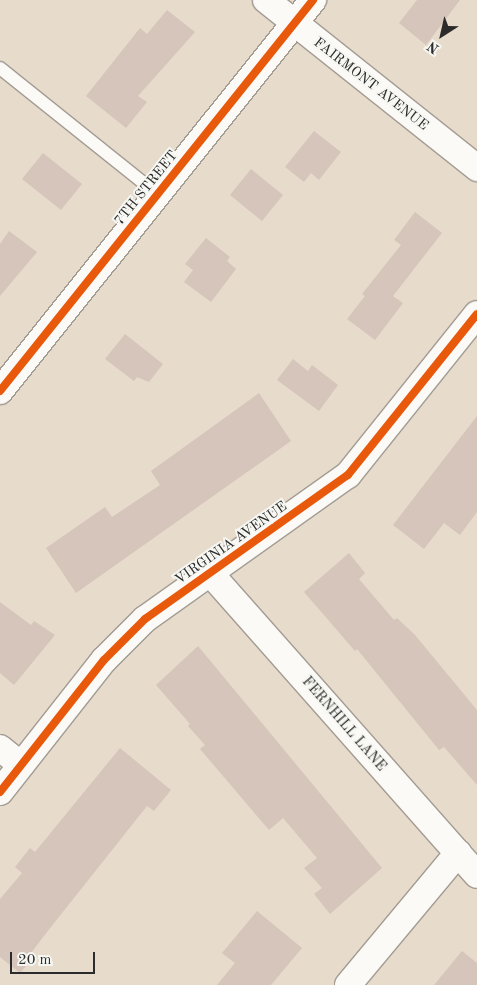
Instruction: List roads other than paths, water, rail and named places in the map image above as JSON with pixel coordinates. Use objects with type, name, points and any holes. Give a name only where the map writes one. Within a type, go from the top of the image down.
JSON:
[{"type":"street","name":"FAIRMONT AVENUE","points":[[266,0],[477,168]]},
{"type":"street","name":"7TH STREET","points":[[0,391],[312,0]]},
{"type":"street","name":"VIRGINIA AVENUE","points":[[0,792],[104,660],[145,619],[348,475],[477,314]]},
{"type":"street","name":"FERNHILL LANE","points":[[210,572],[477,876]]},
{"type":"street","points":[[0,748],[21,766]]},
{"type":"street","points":[[348,985],[458,853]]},
{"type":"lane","points":[[0,68],[157,194]]}]
